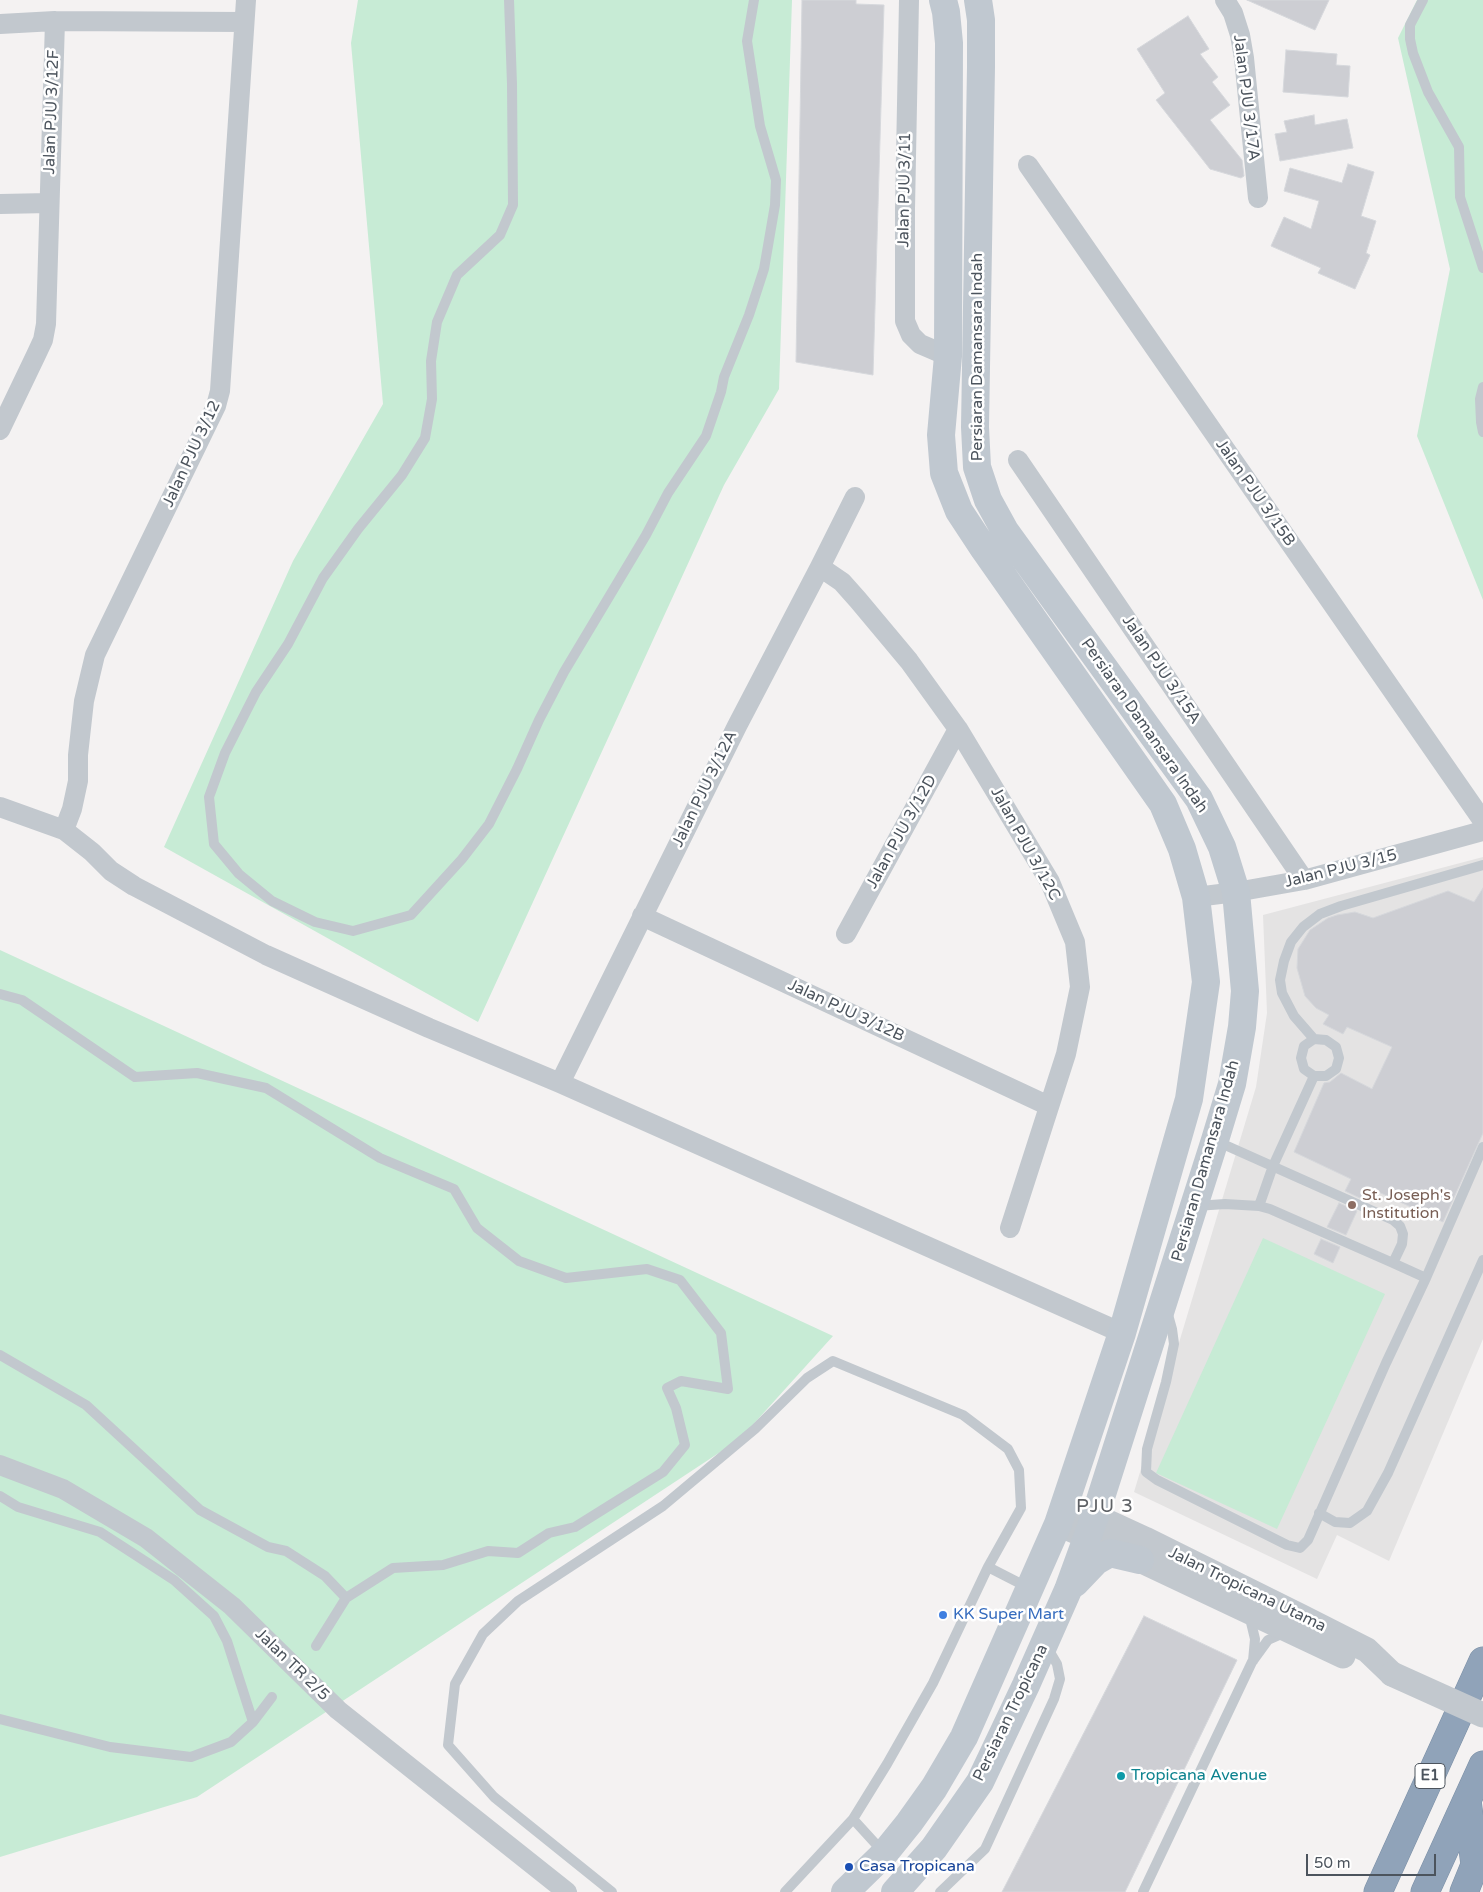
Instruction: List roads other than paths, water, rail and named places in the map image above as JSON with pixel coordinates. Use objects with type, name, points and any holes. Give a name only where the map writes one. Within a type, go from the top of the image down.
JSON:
[{"type":"highway","name":"E1","points":[[1378,1892],[1483,1661]]},
{"type":"highway","points":[[1425,1892],[1483,1765]]},
{"type":"highway","points":[[1464,1892],[1475,1865],[1467,1800]]},
{"type":"main road","name":"Persiaran Damansara Indah","points":[[943,0],[946,12],[948,43],[948,356],[941,435],[944,473],[959,511],[1163,804],[1182,849],[1196,897],[1206,982],[1189,1099],[1122,1333],[1061,1515]]},
{"type":"main road","name":"Persiaran Damansara Indah","points":[[978,0],[981,66],[975,427],[977,467],[988,500],[1005,530],[1199,799],[1222,847],[1236,892],[1245,991],[1242,1027],[1232,1084],[1216,1140],[1091,1526]]},
{"type":"main road","name":"Persiaran Tropicana","points":[[845,1892],[884,1854],[909,1823],[934,1788],[964,1737],[1061,1515]]},
{"type":"main road","name":"Persiaran Tropicana","points":[[895,1892],[934,1848],[980,1782],[1045,1644],[1068,1590],[1091,1526]]},
{"type":"main road","points":[[1068,1590],[1096,1561],[1110,1553],[1140,1560]]},
{"type":"street","name":"Jalan PJU 3/12","points":[[64,830],[72,809],[78,781],[78,755],[84,701],[95,655],[216,406],[220,391],[246,0]]},
{"type":"street","name":"Jalan PJU 3/11","points":[[909,0],[905,321],[911,336],[920,344],[948,356]]},
{"type":"street","name":"Jalan PJU 3/17A","points":[[1225,0],[1240,36],[1244,58],[1258,198]]},
{"type":"street","points":[[0,24],[54,21],[244,22]]},
{"type":"street","name":"Jalan PJU 3/12F","points":[[0,430],[36,355],[46,324],[54,21]]},
{"type":"street","name":"Jalan PJU 3/15B","points":[[1028,165],[1483,821]]},
{"type":"street","points":[[0,204],[49,203]]},
{"type":"street","name":"Jalan PJU 3/15A","points":[[1018,460],[1304,880]]},
{"type":"street","name":"Jalan PJU 3/12A","points":[[560,1082],[737,726],[855,497]]},
{"type":"street","name":"Jalan PJU 3/12C","points":[[820,567],[842,582],[858,600],[909,661],[958,729],[1050,882],[1075,942],[1080,987],[1066,1054],[1010,1228]]},
{"type":"street","name":"Jalan PJU 3/12D","points":[[846,934],[958,729]]},
{"type":"street","points":[[0,808],[64,830],[92,852],[111,871],[134,886],[266,955],[428,1028],[560,1082],[1122,1333]]},
{"type":"street","name":"Jalan PJU 3/15","points":[[1196,897],[1304,880],[1483,831]]},
{"type":"street","name":"Jalan PJU 3/12B","points":[[642,916],[1049,1106]]},
{"type":"street","name":"Jalan TR 2/5","points":[[0,1465],[63,1489],[146,1538],[232,1606],[338,1710],[568,1892]]},
{"type":"street","points":[[1061,1515],[1091,1526]]},
{"type":"street","name":"Jalan Tropicana Utama","points":[[1091,1526],[1140,1560],[1248,1611],[1296,1624]]},
{"type":"street","name":"Jalan Tropicana Utama","points":[[1091,1526],[1296,1624],[1361,1664],[1392,1674],[1483,1715]]},
{"type":"lane","points":[[509,0],[513,205],[500,234],[458,275],[437,322],[431,361],[432,399],[425,438],[402,475],[358,529],[323,578],[288,644],[256,692],[225,753],[209,797],[214,844],[239,874],[272,901],[315,922],[353,931],[411,915],[462,859],[488,824],[564,672],[646,535],[668,493],[706,436],[721,392],[724,377],[749,315],[764,269],[775,205],[776,180],[760,126],[747,41],[754,0]]},
{"type":"lane","points":[[1423,0],[1410,25],[1411,46],[1428,92],[1459,147],[1460,197],[1483,268]]},
{"type":"lane","points":[[1483,386],[1480,399],[1483,432]]},
{"type":"lane","points":[[1314,1040],[1294,1016],[1282,993],[1280,980],[1291,942],[1303,927],[1320,914],[1341,906],[1483,865]]},
{"type":"lane","points":[[0,994],[22,1000],[135,1077],[197,1073],[266,1088],[380,1158],[454,1189],[478,1228],[519,1261],[566,1278],[647,1269],[680,1280],[721,1333],[728,1389],[681,1381],[667,1388],[676,1408],[685,1445],[663,1472],[574,1527],[549,1533],[518,1553],[488,1551],[443,1565],[393,1568],[346,1598],[316,1646]]},
{"type":"lane","points":[[1314,1040],[1326,1040],[1336,1047],[1339,1058],[1336,1069],[1326,1076],[1314,1076],[1304,1069],[1301,1058],[1304,1046],[1314,1040]]},
{"type":"lane","points":[[1259,1206],[1273,1166],[1314,1076]]},
{"type":"lane","points":[[1216,1140],[1393,1220],[1400,1226],[1403,1234],[1402,1244],[1393,1263]]},
{"type":"lane","points":[[1165,1302],[1174,1344],[1166,1382],[1146,1449],[1146,1472],[1157,1480],[1287,1546],[1300,1548],[1308,1540],[1483,1147]]},
{"type":"lane","points":[[1196,1206],[1225,1204],[1259,1206],[1426,1278]]},
{"type":"lane","points":[[1319,1513],[1335,1522],[1350,1523],[1367,1511],[1388,1473],[1483,1260]]},
{"type":"lane","points":[[0,1355],[86,1405],[200,1510],[268,1546],[286,1551],[325,1576],[346,1598]]},
{"type":"lane","points":[[612,1892],[494,1798],[448,1745],[456,1684],[482,1634],[518,1601],[663,1506],[755,1429],[807,1378],[833,1361],[963,1415],[1008,1449],[1019,1470],[1020,1508],[988,1567],[933,1683],[887,1764],[852,1819],[785,1892]]},
{"type":"lane","points":[[0,1496],[18,1508],[100,1532],[174,1580],[214,1616],[227,1641],[253,1722]]},
{"type":"lane","points":[[988,1567],[1029,1588]]},
{"type":"lane","points":[[1248,1611],[1255,1639],[1252,1662]]},
{"type":"lane","points":[[1143,1892],[1252,1662],[1268,1640],[1296,1624]]},
{"type":"lane","points":[[940,1892],[984,1849],[1054,1699],[1060,1679],[1057,1664],[1045,1644]]},
{"type":"lane","points":[[0,1719],[110,1747],[191,1757],[231,1742],[253,1722],[272,1697]]},
{"type":"lane","points":[[852,1819],[884,1854]]},
{"type":"place","name":"St. Joseph's Institution","points":[[1352,1205]]},
{"type":"place","name":"KK Super Mart","points":[[943,1615]]},
{"type":"place","name":"Tropicana Avenue","points":[[1121,1776]]},
{"type":"place","name":"Casa Tropicana","points":[[849,1867]]},
{"type":"district","name":"PJU 3","points":[[1105,1507]]}]
